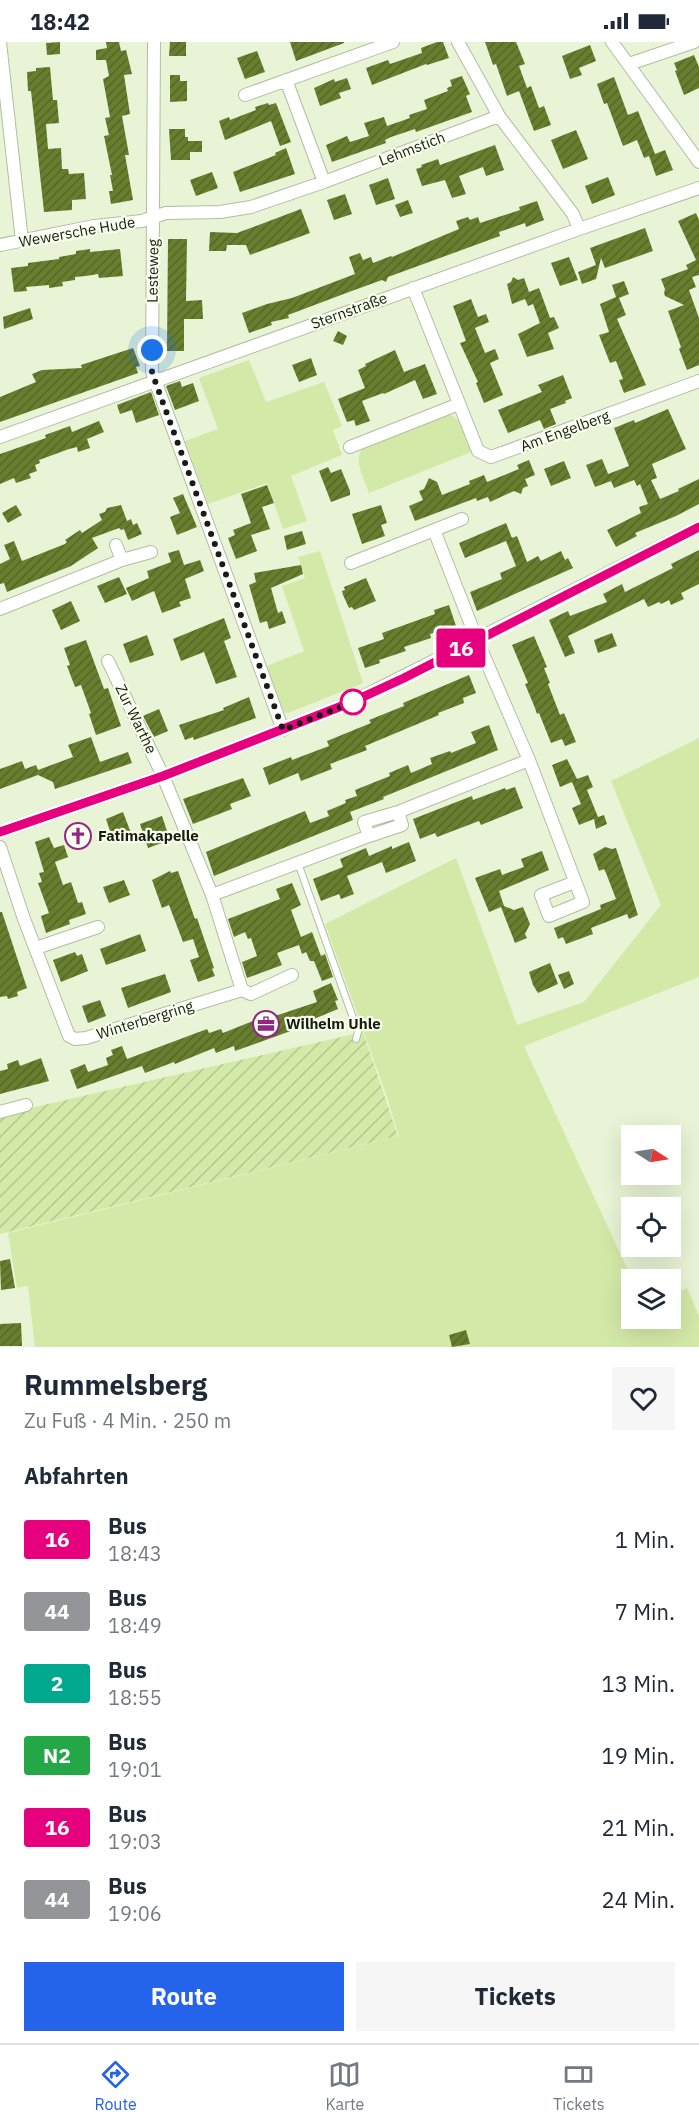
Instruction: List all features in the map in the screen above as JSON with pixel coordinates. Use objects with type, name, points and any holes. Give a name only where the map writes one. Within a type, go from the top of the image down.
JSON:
[{"type":"street","points":[[0,42],[22,241]]},
{"type":"street","name":"Lesteweg","points":[[154,42],[152,372],[283,730]]},
{"type":"street","points":[[245,96],[393,42]]},
{"type":"street","points":[[458,42],[499,116],[573,214],[579,229]]},
{"type":"street","points":[[612,42],[699,162]]},
{"type":"street","points":[[629,64],[694,42]]},
{"type":"street","points":[[286,80],[324,182]]},
{"type":"street","name":"Lehmstich","points":[[154,217],[166,213],[220,212],[251,207],[499,116]]},
{"type":"street","name":"Sternstraße","points":[[0,438],[412,288],[699,188]]},
{"type":"street","name":"Wewersche Hude","points":[[0,245],[94,226],[154,217]]},
{"type":"street","name":"Am Engelberg","points":[[412,288],[478,450],[491,457],[666,395],[699,381]]},
{"type":"street","points":[[350,447],[459,404]]},
{"type":"street","points":[[351,563],[462,519]]},
{"type":"street","points":[[0,832],[163,776],[362,697],[699,527]]},
{"type":"street","points":[[434,530],[477,640],[529,760],[575,882]]},
{"type":"street","points":[[116,545],[122,560]]},
{"type":"street","points":[[0,609],[122,560],[151,552]]},
{"type":"street","name":"Zur Warthe","points":[[108,661],[163,776]]},
{"type":"street","points":[[212,895],[369,836],[364,822],[398,812],[529,760]]},
{"type":"street","points":[[163,776],[212,895],[242,990]]},
{"type":"street","name":"Winterbergring","points":[[0,847],[69,1036],[75,1039],[86,1038],[242,990],[251,994],[292,975]]},
{"type":"street","points":[[36,948],[98,927]]},
{"type":"street","points":[[0,1112],[26,1105]]},
{"type":"lane","points":[[298,863],[358,1032],[356,1039]]},
{"type":"green space","points":[[249,360],[266,402],[324,382],[342,426],[333,430],[342,455],[291,476],[307,521],[283,529],[267,483],[208,504],[185,441],[218,429],[199,378]]},
{"type":"green space","points":[[446,414],[451,415],[460,423],[471,452],[369,493],[359,464],[363,448]]},
{"type":"green space","points":[[320,551],[363,683],[288,713],[282,712],[267,666],[304,651],[282,586],[305,578],[298,557]]},
{"type":"green space","points":[[699,738],[699,977],[524,1046],[627,1269],[621,1269],[621,1329],[681,1329],[681,1291],[687,1288],[699,1316],[699,1347],[35,1347],[28,1286],[17,1288],[8,1233],[399,1136],[325,924],[456,858],[517,1025],[584,1002],[661,905],[611,781]]},
{"type":"green space","points":[[363,1032],[398,1136],[0,1234],[0,1115]]},
{"type":"building","points":[[60,42],[60,54],[47,55],[46,43]]},
{"type":"building","points":[[106,42],[119,42],[121,51],[126,50],[132,74],[124,75],[130,114],[122,116],[129,155],[125,155],[133,200],[111,204],[109,191],[113,191],[110,175],[112,175],[104,136],[109,135],[105,118],[110,117],[103,79],[109,76],[106,60],[96,60],[96,50],[107,48]]},
{"type":"building","points":[[170,42],[186,42],[186,56],[169,56]]},
{"type":"building","points":[[290,42],[344,42],[344,43],[296,61]]},
{"type":"building","points":[[443,42],[449,58],[426,64],[372,85],[366,68],[388,60],[390,64],[422,53],[421,48]]},
{"type":"building","points":[[485,42],[516,42],[525,64],[519,66],[527,88],[531,86],[539,108],[544,106],[551,125],[534,131],[519,91],[507,96],[496,64],[493,65]]},
{"type":"building","points":[[590,45],[596,61],[579,68],[582,75],[570,79],[562,56]]},
{"type":"building","points":[[257,51],[265,72],[245,79],[237,58]]},
{"type":"building","points":[[694,55],[699,67],[699,88],[684,95],[674,63]]},
{"type":"building","points":[[50,67],[53,100],[57,100],[59,123],[46,124],[48,149],[61,148],[62,169],[68,169],[69,174],[84,173],[86,199],[72,200],[72,210],[44,212],[27,72],[36,71],[36,68]]},
{"type":"building","points":[[170,75],[180,75],[180,81],[187,81],[187,101],[170,102]]},
{"type":"building","points":[[462,76],[470,94],[466,96],[472,112],[416,132],[415,129],[391,137],[385,140],[386,143],[332,162],[326,145],[347,136],[350,142],[369,136],[364,123],[384,117],[387,126],[410,118],[409,115],[427,109],[424,100],[448,91],[447,88],[452,86],[450,80]]},
{"type":"building","points":[[614,77],[628,115],[638,111],[655,154],[665,150],[673,170],[656,176],[649,156],[644,158],[637,140],[623,146],[607,103],[604,104],[597,84]]},
{"type":"building","points":[[347,78],[351,89],[339,93],[341,98],[320,106],[314,88],[334,79],[335,82]]},
{"type":"building","points":[[268,103],[269,105],[276,103],[291,142],[280,146],[271,121],[225,140],[219,121],[229,117],[230,120]]},
{"type":"building","points":[[169,129],[185,129],[185,137],[188,137],[188,141],[202,141],[202,152],[190,152],[190,160],[171,160]]},
{"type":"building","points":[[576,130],[588,159],[563,169],[551,140]]},
{"type":"building","points":[[495,145],[504,170],[486,176],[483,167],[459,176],[466,194],[452,198],[445,180],[422,186],[416,169],[422,167],[421,165],[438,159],[440,165]]},
{"type":"building","points":[[286,148],[295,174],[240,192],[233,172],[276,155],[275,153]]},
{"type":"building","points":[[212,172],[218,188],[196,196],[190,180]]},
{"type":"building","points":[[608,177],[615,195],[592,204],[585,186]]},
{"type":"building","points":[[388,178],[395,199],[376,205],[369,185]]},
{"type":"building","points":[[345,194],[352,214],[334,220],[327,200]]},
{"type":"building","points":[[408,200],[413,213],[400,217],[395,205]]},
{"type":"building","points":[[537,201],[544,220],[526,227],[525,223],[499,232],[500,236],[388,277],[386,282],[382,280],[288,315],[289,318],[271,322],[272,325],[249,333],[242,313],[292,298],[355,274],[349,257],[360,253],[363,260],[371,257],[373,263],[459,229],[456,221],[478,217],[480,223],[520,210],[519,207]]},
{"type":"building","points":[[301,209],[310,233],[250,255],[246,245],[227,245],[226,251],[209,251],[210,232],[237,233]]},
{"type":"building","points":[[696,213],[699,220],[699,275],[692,277],[696,287],[689,290],[699,318],[699,365],[687,370],[668,311],[684,305],[665,296],[661,279],[688,269],[686,265],[696,260],[678,221]]},
{"type":"building","points":[[645,228],[653,251],[605,268],[601,258],[596,279],[582,284],[578,272],[596,265],[590,248]]},
{"type":"building","points":[[168,239],[187,239],[186,301],[202,300],[203,319],[184,319],[184,351],[167,351]]},
{"type":"building","points":[[90,249],[90,252],[120,249],[123,276],[99,278],[98,274],[75,277],[75,280],[62,282],[63,286],[26,287],[27,291],[14,292],[11,268],[59,259],[59,257],[76,254],[76,251]]},
{"type":"building","points":[[569,257],[578,280],[560,286],[551,263]]},
{"type":"building","points":[[513,277],[518,280],[524,278],[529,292],[539,288],[550,318],[554,317],[559,328],[548,333],[554,349],[527,357],[518,334],[540,323],[533,304],[528,306],[525,299],[512,304],[507,284]]},
{"type":"building","points":[[624,281],[629,294],[619,298],[626,315],[617,319],[646,385],[624,393],[619,380],[623,379],[616,361],[610,363],[599,335],[609,332],[600,304],[616,297],[612,285]]},
{"type":"building","points":[[471,299],[478,317],[486,314],[489,322],[475,328],[485,353],[495,349],[499,359],[490,363],[503,395],[484,403],[476,383],[478,382],[460,343],[466,341],[453,306]]},
{"type":"building","points":[[30,308],[33,319],[4,329],[3,317]]},
{"type":"building","points":[[338,331],[347,336],[343,345],[333,341]]},
{"type":"building","points":[[133,348],[140,366],[136,367],[138,373],[0,422],[0,397],[36,382],[32,374],[42,370],[82,368],[81,365]]},
{"type":"building","points":[[395,350],[404,372],[425,364],[437,394],[423,399],[415,380],[362,401],[370,421],[356,426],[354,420],[347,422],[338,399],[365,388],[358,370],[366,366],[365,364]]},
{"type":"building","points":[[311,358],[317,375],[299,382],[292,365]]},
{"type":"building","points":[[563,375],[572,398],[550,409],[556,424],[544,429],[540,420],[508,433],[498,410],[542,392],[538,385]]},
{"type":"building","points":[[180,381],[182,387],[193,383],[199,401],[175,410],[166,386]]},
{"type":"building","points":[[151,392],[159,415],[136,423],[132,410],[120,414],[117,405]]},
{"type":"building","points":[[668,409],[686,449],[652,464],[657,478],[651,480],[660,499],[699,479],[699,504],[635,533],[637,536],[616,547],[607,530],[641,513],[639,507],[648,504],[640,484],[637,486],[634,480],[614,488],[608,474],[629,466],[614,428],[634,420],[635,423]]},
{"type":"building","points":[[99,421],[104,432],[87,439],[90,448],[78,452],[77,447],[39,460],[40,463],[35,465],[37,471],[29,474],[31,478],[16,483],[14,478],[0,484],[0,454],[46,438],[45,435],[70,426],[72,432]]},
{"type":"building","points":[[602,459],[611,481],[595,487],[586,465]]},
{"type":"building","points":[[529,460],[535,475],[525,479],[528,486],[523,488],[521,494],[514,491],[490,502],[488,497],[477,501],[476,498],[415,521],[409,506],[423,500],[419,491],[424,489],[429,478],[437,482],[442,495],[470,484],[469,481],[484,475],[487,482],[519,469],[517,465]]},
{"type":"building","points":[[564,461],[571,478],[551,486],[544,469]]},
{"type":"building","points":[[328,467],[331,473],[341,469],[350,495],[331,502],[319,471]]},
{"type":"building","points":[[267,485],[274,503],[262,507],[270,529],[251,535],[257,551],[236,559],[228,538],[235,535],[233,530],[251,523],[241,494]]},
{"type":"building","points":[[183,494],[197,527],[177,535],[170,517],[180,513],[173,498]]},
{"type":"building","points":[[16,505],[22,515],[8,523],[2,513]]},
{"type":"building","points":[[121,505],[127,521],[131,519],[133,525],[137,523],[142,534],[128,540],[124,529],[119,528],[92,538],[98,548],[71,566],[7,592],[4,583],[0,584],[0,564],[10,559],[4,545],[14,541],[22,561],[65,544],[67,542],[65,540],[80,530],[82,533],[102,520],[99,514],[105,512],[107,508]]},
{"type":"building","points":[[381,505],[387,523],[381,525],[385,536],[362,544],[352,514]]},
{"type":"building","points":[[506,523],[512,538],[517,536],[527,562],[538,556],[541,561],[561,551],[565,560],[568,558],[573,568],[477,611],[470,592],[502,579],[500,573],[516,566],[506,541],[465,558],[459,543]]},
{"type":"building","points":[[302,531],[306,544],[287,550],[284,536]]},
{"type":"building","points":[[179,550],[184,565],[200,560],[204,571],[185,579],[191,598],[179,602],[181,606],[162,613],[154,591],[132,601],[126,588],[149,578],[147,571],[171,562],[168,553]]},
{"type":"building","points":[[699,550],[699,584],[681,593],[684,599],[671,605],[669,600],[648,607],[644,599],[568,636],[575,653],[565,657],[549,620],[568,611],[570,616],[607,602],[603,594],[622,584],[625,592],[673,568],[671,564]]},
{"type":"building","points":[[301,565],[303,574],[271,588],[278,613],[282,611],[286,623],[269,629],[267,621],[260,623],[249,585],[256,582],[254,573]]},
{"type":"building","points":[[119,577],[127,594],[105,603],[97,586]]},
{"type":"building","points":[[366,578],[376,601],[354,610],[352,607],[349,608],[342,591],[345,590],[344,587]]},
{"type":"building","points":[[71,601],[80,621],[61,630],[52,610]]},
{"type":"building","points":[[449,605],[456,626],[430,634],[431,638],[404,647],[406,651],[379,660],[380,663],[365,668],[358,648],[384,639],[382,633],[435,614],[434,610]]},
{"type":"building","points":[[224,618],[231,638],[224,641],[237,677],[216,684],[204,652],[181,661],[173,639]]},
{"type":"building","points":[[612,633],[617,646],[598,653],[594,640]]},
{"type":"building","points":[[147,635],[154,655],[130,663],[123,644]]},
{"type":"building","points":[[534,636],[547,667],[544,668],[550,683],[548,684],[560,715],[564,713],[576,742],[565,746],[562,739],[551,743],[525,684],[528,683],[512,645]]},
{"type":"building","points":[[86,640],[104,689],[108,688],[121,726],[96,735],[81,685],[75,687],[67,666],[70,665],[64,648]]},
{"type":"building","points":[[469,675],[476,693],[463,698],[464,703],[365,746],[367,750],[330,764],[332,769],[301,781],[298,773],[269,785],[263,768],[329,746],[327,741],[371,723],[369,720],[404,706],[403,703]]},
{"type":"building","points":[[249,697],[256,718],[194,740],[193,737],[185,740],[179,725],[224,710],[223,708]]},
{"type":"building","points":[[159,709],[168,731],[154,737],[143,716]]},
{"type":"building","points":[[489,725],[498,750],[350,812],[353,820],[214,876],[206,852],[305,811],[310,823],[329,816],[327,811],[357,796],[355,790],[390,776],[389,773],[408,765],[411,773],[432,764],[430,758],[476,743],[471,732]]},
{"type":"building","points":[[91,737],[100,762],[128,752],[132,763],[55,789],[53,782],[38,775],[0,789],[0,769],[22,761],[25,769],[36,765],[38,770],[73,757],[68,745]]},
{"type":"building","points":[[567,759],[577,779],[588,775],[593,787],[587,790],[598,817],[604,815],[607,824],[596,829],[594,819],[579,825],[572,808],[581,804],[572,782],[560,787],[552,765]]},
{"type":"building","points":[[243,778],[251,796],[230,804],[232,809],[193,824],[183,799]]},
{"type":"building","points":[[515,787],[523,808],[481,825],[479,821],[437,837],[435,833],[420,839],[413,819],[472,796],[473,800],[505,788],[506,790]]},
{"type":"building","points":[[123,812],[131,833],[113,840],[106,819]]},
{"type":"building","points":[[162,816],[170,840],[148,848],[140,824]]},
{"type":"building","name":"Fatimakapelle","points":[[82,827],[86,840],[84,844],[75,848],[69,832]]},
{"type":"building","points":[[49,837],[54,848],[64,845],[68,857],[55,862],[63,885],[71,882],[78,903],[82,902],[86,914],[69,920],[70,924],[46,933],[41,916],[49,913],[38,883],[42,882],[39,873],[44,872],[35,842]]},
{"type":"building","points":[[409,842],[416,861],[386,873],[382,862],[347,876],[354,894],[341,899],[339,894],[321,901],[313,879],[343,867],[340,859],[366,848],[369,856],[392,846],[392,849]]},
{"type":"building","points":[[605,847],[616,848],[638,915],[629,919],[627,914],[591,928],[593,934],[566,944],[563,937],[558,939],[554,928],[601,909],[600,905],[616,899],[604,869],[599,871],[593,854]]},
{"type":"building","points":[[542,851],[549,870],[499,891],[504,906],[514,910],[523,907],[530,924],[525,934],[527,938],[515,943],[501,907],[489,912],[475,878],[500,869],[502,875],[524,867],[521,859]]},
{"type":"building","points":[[170,871],[171,873],[178,871],[214,968],[212,969],[215,976],[198,982],[190,960],[199,957],[193,939],[183,942],[169,905],[162,908],[152,880]]},
{"type":"building","points":[[124,880],[130,895],[109,903],[103,887]]},
{"type":"building","points":[[292,883],[301,905],[291,910],[301,937],[312,932],[321,956],[325,954],[333,977],[322,981],[314,961],[310,961],[306,952],[302,954],[299,945],[277,953],[282,965],[247,978],[242,962],[257,956],[251,938],[248,939],[245,932],[234,937],[228,919],[280,899],[276,889]]},
{"type":"building","points":[[0,912],[2,912],[27,988],[17,992],[18,996],[8,999],[7,996],[0,997]]},
{"type":"building","points":[[140,934],[146,951],[106,965],[100,949]]},
{"type":"building","points":[[75,952],[77,956],[82,954],[88,971],[61,982],[53,960]]},
{"type":"building","points":[[550,963],[558,984],[538,993],[529,972]]},
{"type":"building","points":[[569,971],[574,984],[564,989],[558,975]]},
{"type":"building","points":[[165,974],[171,992],[128,1008],[121,988]]},
{"type":"building","points":[[331,983],[338,1000],[335,1001],[338,1009],[309,1021],[310,1024],[235,1051],[234,1046],[216,1053],[214,1048],[145,1073],[142,1066],[77,1089],[70,1070],[85,1064],[88,1072],[108,1065],[106,1058],[113,1055],[111,1050],[122,1046],[127,1059],[207,1029],[209,1033],[221,1029],[223,1033],[268,1015],[269,1018],[317,1002],[313,991]]},
{"type":"building","points":[[100,1000],[106,1016],[88,1023],[82,1006]]},
{"type":"building","points":[[41,1058],[49,1081],[0,1094],[0,1071],[8,1069],[7,1064],[18,1060],[20,1066]]},
{"type":"building","points":[[10,1259],[15,1288],[1,1290],[0,1261]]},
{"type":"building","points":[[21,1323],[22,1346],[0,1346],[0,1324]]},
{"type":"building","points":[[466,1330],[470,1344],[452,1347],[449,1335]]},
{"type":"bus line","name":"16","points":[[0,832],[163,776],[352,702],[404,678],[699,527]]},
{"type":"place","name":"Fatimakapelle","points":[[78,836]]},
{"type":"place","name":"Wilhelm Uhle","points":[[266,1024]]},
{"type":"route","points":[[152,350],[152,372],[155,381],[283,730],[353,702]]}]
